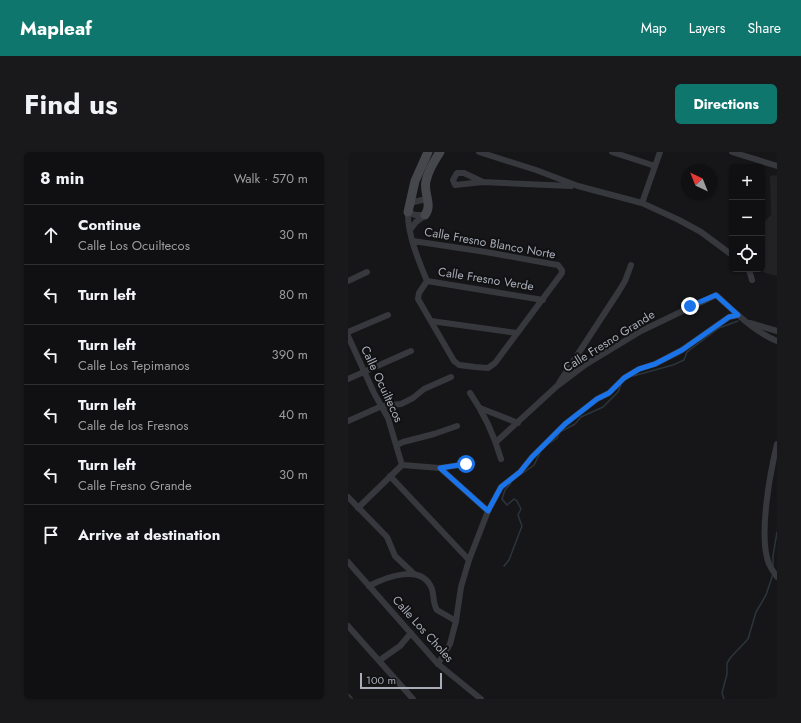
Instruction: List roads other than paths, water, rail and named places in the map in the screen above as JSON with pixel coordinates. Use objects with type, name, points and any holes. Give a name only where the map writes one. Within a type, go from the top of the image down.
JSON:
[{"type":"street","points":[[428,152],[415,181],[409,208],[410,230],[427,281],[419,293],[418,299],[457,364],[475,367],[490,367],[495,363],[542,300]]},
{"type":"street","points":[[410,230],[428,210],[425,183],[427,176],[440,152]]},
{"type":"street","points":[[479,152],[536,170],[578,186],[642,203],[701,232],[729,254]]},
{"type":"street","points":[[612,152],[655,166]]},
{"type":"street","points":[[642,203],[660,152]]},
{"type":"street","points":[[732,152],[777,166]]},
{"type":"street","points":[[533,184],[536,170]]},
{"type":"street","points":[[483,182],[578,186]]},
{"type":"street","points":[[409,208],[422,200],[428,201]]},
{"type":"street","points":[[409,208],[416,215],[425,215]]},
{"type":"street","name":"Calle Fresno Blanco Norte","points":[[413,241],[558,265],[562,270],[561,275],[542,300]]},
{"type":"street","name":"Calle Fresno Grande","points":[[557,386],[625,282],[631,265]]},
{"type":"street","points":[[348,281],[367,272]]},
{"type":"street","points":[[750,272],[752,280]]},
{"type":"street","name":"Calle Fresno Verde","points":[[427,281],[542,300]]},
{"type":"street","name":"Calle Fresno Grande","points":[[496,442],[557,386],[585,365],[641,331],[716,295],[738,315]]},
{"type":"street","points":[[348,332],[388,315]]},
{"type":"street","points":[[438,664],[450,644],[456,621],[461,587],[469,560],[488,511],[501,487],[520,472],[532,457],[565,424],[597,399],[609,393],[624,378],[639,369],[655,364],[682,350],[729,317],[738,315],[758,332],[777,341]]},
{"type":"street","points":[[431,321],[517,333]]},
{"type":"street","points":[[747,322],[777,331]]},
{"type":"street","name":"Calle Ocuiltecos","points":[[348,336],[364,372],[388,418],[402,465]]},
{"type":"street","points":[[348,379],[411,351]]},
{"type":"street","points":[[576,355],[585,365]]},
{"type":"street","points":[[348,421],[382,406],[401,404],[413,398],[424,389],[451,377]]},
{"type":"street","points":[[470,393],[480,408],[496,442],[501,459]]},
{"type":"street","points":[[480,408],[518,422]]},
{"type":"street","points":[[397,446],[403,442],[458,426]]},
{"type":"street","points":[[777,444],[770,473],[765,538],[769,564],[777,577]]},
{"type":"street","points":[[358,508],[402,465],[440,468],[466,464]]},
{"type":"street","points":[[440,468],[488,511]]},
{"type":"street","points":[[390,476],[469,560]]},
{"type":"street","points":[[348,497],[387,537],[395,556],[414,574]]},
{"type":"street","name":"Calle Los Choles","points":[[348,562],[438,664],[481,699]]},
{"type":"street","name":"Calle Los Choles","points":[[369,586],[392,576],[414,574],[422,578],[432,589],[437,610],[456,621]]},
{"type":"street","points":[[348,626],[380,660],[413,699]]},
{"type":"street","points":[[348,637],[353,632]]},
{"type":"street","points":[[380,660],[400,646],[411,633]]},
{"type":"waterway","points":[[633,376],[673,365],[684,360],[687,352],[719,328],[738,321]]},
{"type":"waterway","points":[[550,443],[557,438],[560,432],[575,424],[581,417],[603,407],[618,392],[621,385]]},
{"type":"waterway","points":[[523,473],[534,465],[540,453]]},
{"type":"waterway","points":[[504,566],[509,560],[522,526],[518,515],[521,509],[517,501],[514,499],[507,505],[502,499],[505,490],[511,483]]},
{"type":"waterway","points":[[773,565],[777,532]]},
{"type":"waterway","points":[[724,699],[722,693],[727,674],[727,663],[748,639],[756,612],[766,595],[773,574]]}]
